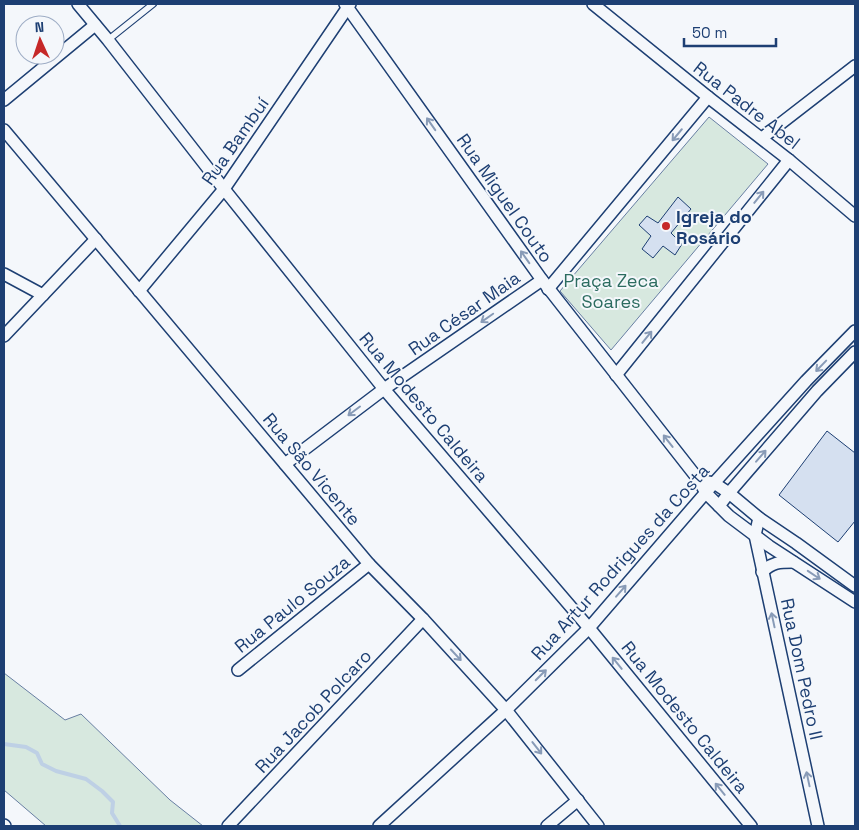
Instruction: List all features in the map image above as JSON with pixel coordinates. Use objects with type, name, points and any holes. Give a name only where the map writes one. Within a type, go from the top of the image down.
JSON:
[{"type":"street","name":"Rua Modesto Caldeira","points":[[78,4],[384,389],[589,628],[751,826]]},
{"type":"street","name":"Rua Padre Abel","points":[[593,4],[762,138],[855,216]]},
{"type":"street","name":"Rua Bambuí","points":[[139,291],[224,189],[348,5]]},
{"type":"street","name":"Rua Miguel Couto","points":[[348,5],[545,284],[698,479],[706,493],[729,516],[789,559],[855,602]]},
{"type":"street","points":[[4,100],[95,25]]},
{"type":"street","points":[[762,138],[855,66]]},
{"type":"street","points":[[545,284],[708,97]]},
{"type":"street","name":"Rua São Vicente","points":[[4,130],[369,564],[423,619],[506,710],[598,826]]},
{"type":"street","points":[[616,375],[789,160]]},
{"type":"street","points":[[4,336],[96,239]]},
{"type":"street","points":[[4,274],[43,295]]},
{"type":"street","name":"Rua César Maia","points":[[285,464],[384,389],[545,284]]},
{"type":"street","name":"Rua Artur Rodrigues da Costa","points":[[379,826],[506,710],[589,628],[714,483],[855,331]]},
{"type":"street","name":"Rua Artur Rodrigues da Costa","points":[[719,506],[817,391],[855,352]]},
{"type":"street","points":[[806,382],[817,391]]},
{"type":"street","points":[[698,479],[714,483],[729,493],[759,518],[855,586]]},
{"type":"street","points":[[706,493],[729,493]]},
{"type":"street","name":"Rua Dom Pedro II","points":[[759,518],[755,535],[762,572],[818,826]]},
{"type":"street","points":[[762,572],[771,564],[789,559],[785,552],[787,546],[796,543]]},
{"type":"street","name":"Rua Paulo Souza","points":[[238,670],[369,564]]},
{"type":"street","name":"Rua Jacob Polcaro","points":[[228,826],[423,619]]},
{"type":"street","points":[[548,826],[578,800]]},
{"type":"lane","points":[[108,40],[153,4]]},
{"type":"green space","name":"Praça Zeca Soares","points":[[709,117],[768,164],[611,350],[560,291]]},
{"type":"green space","points":[[4,673],[65,720],[81,714],[170,800],[203,826],[46,826],[4,790]]},
{"type":"building","points":[[678,197],[691,209],[671,233],[682,244],[675,255],[663,246],[653,258],[642,249],[651,236],[639,225],[647,216],[658,223]]},
{"type":"building","points":[[827,431],[855,453],[855,521],[838,542],[779,495]]},
{"type":"waterway","points":[[4,744],[26,747],[37,753],[42,764],[56,771],[86,779],[113,802],[112,813],[120,826]]},
{"type":"place","name":"Igreja do Rosário","points":[[666,226]]}]
